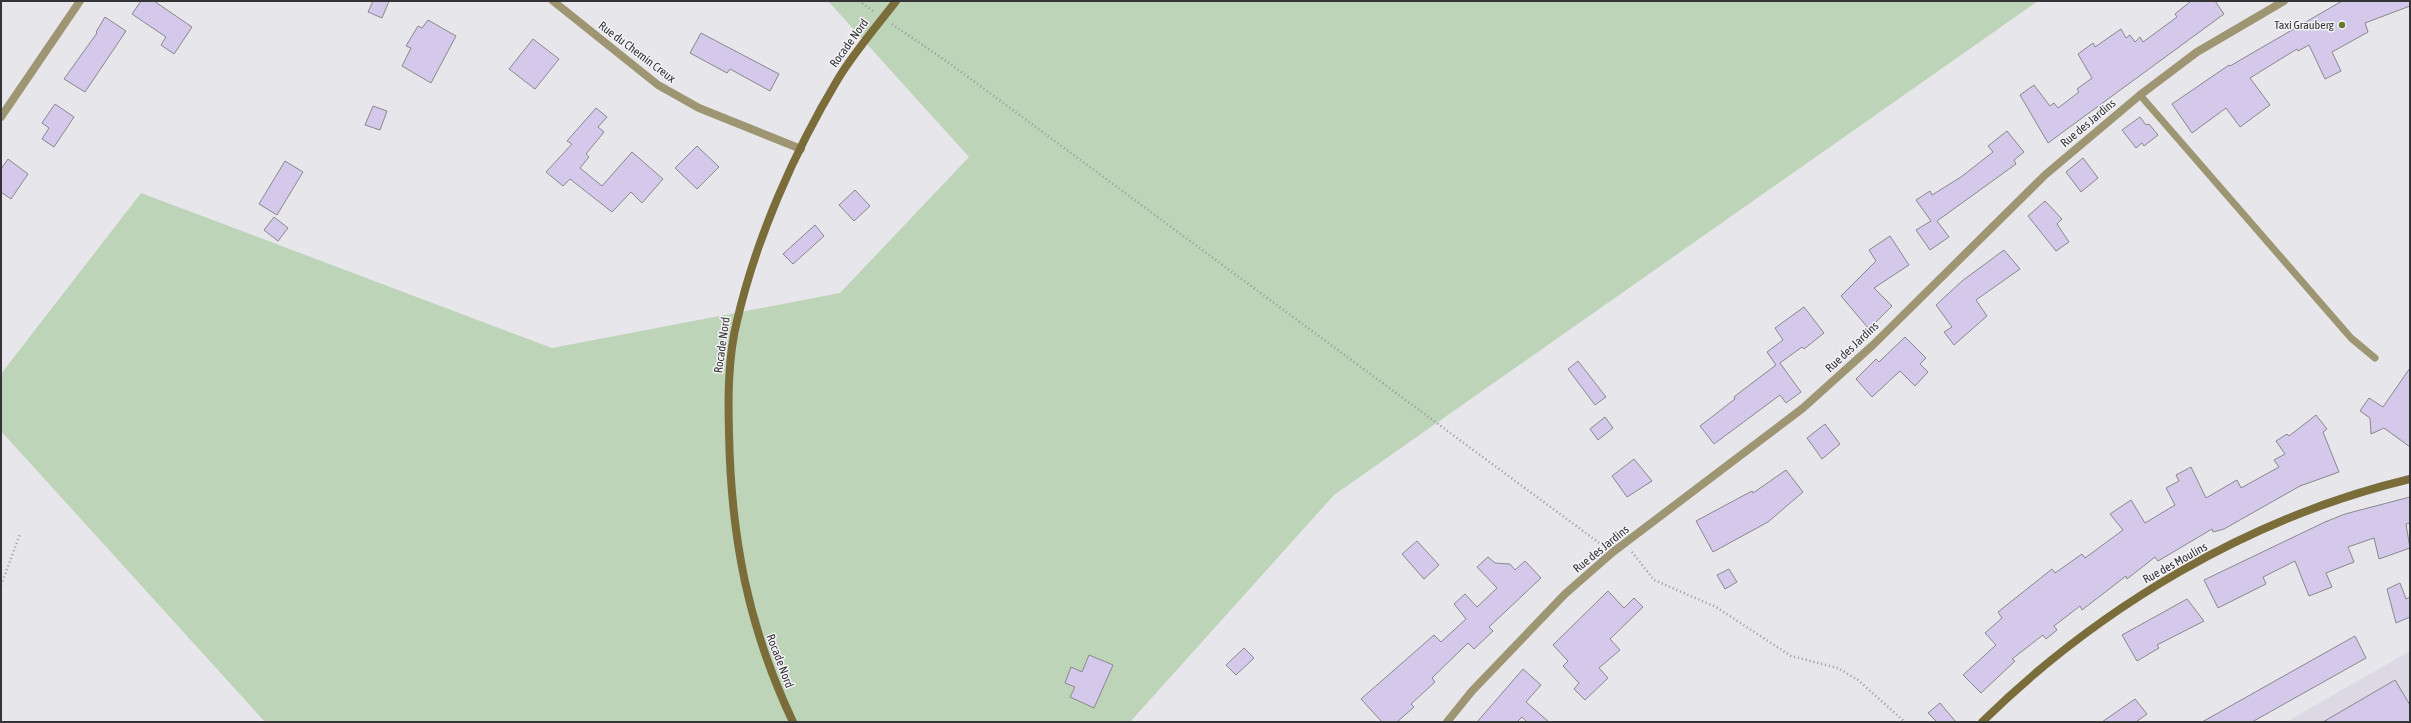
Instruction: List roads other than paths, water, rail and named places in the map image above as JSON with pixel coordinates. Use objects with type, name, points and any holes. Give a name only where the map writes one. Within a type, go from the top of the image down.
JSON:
[{"type":"main road","name":"Rocade Nord","points":[[793,722],[767,662],[744,583],[736,536],[730,465],[728,391],[736,322],[761,240],[801,149],[839,78],[896,1]]},
{"type":"main road","name":"Rue des Moulins","points":[[1982,722],[2020,685],[2052,658],[2124,607],[2172,577],[2256,533],[2319,506],[2410,479]]},
{"type":"street","points":[[1,117],[80,1]]},
{"type":"street","name":"Rue du Chemin Creux","points":[[553,1],[658,85],[699,108],[801,149]]},
{"type":"street","name":"Rue des Jardins","points":[[1447,722],[1472,691],[1565,594],[1613,552],[1803,408],[1873,345],[2045,175],[2140,95],[2197,52],[2284,1]]},
{"type":"lane","points":[[2140,95],[2351,338],[2375,358]]},
{"type":"place","name":"Taxi Grauberg","points":[[2342,25]]}]
